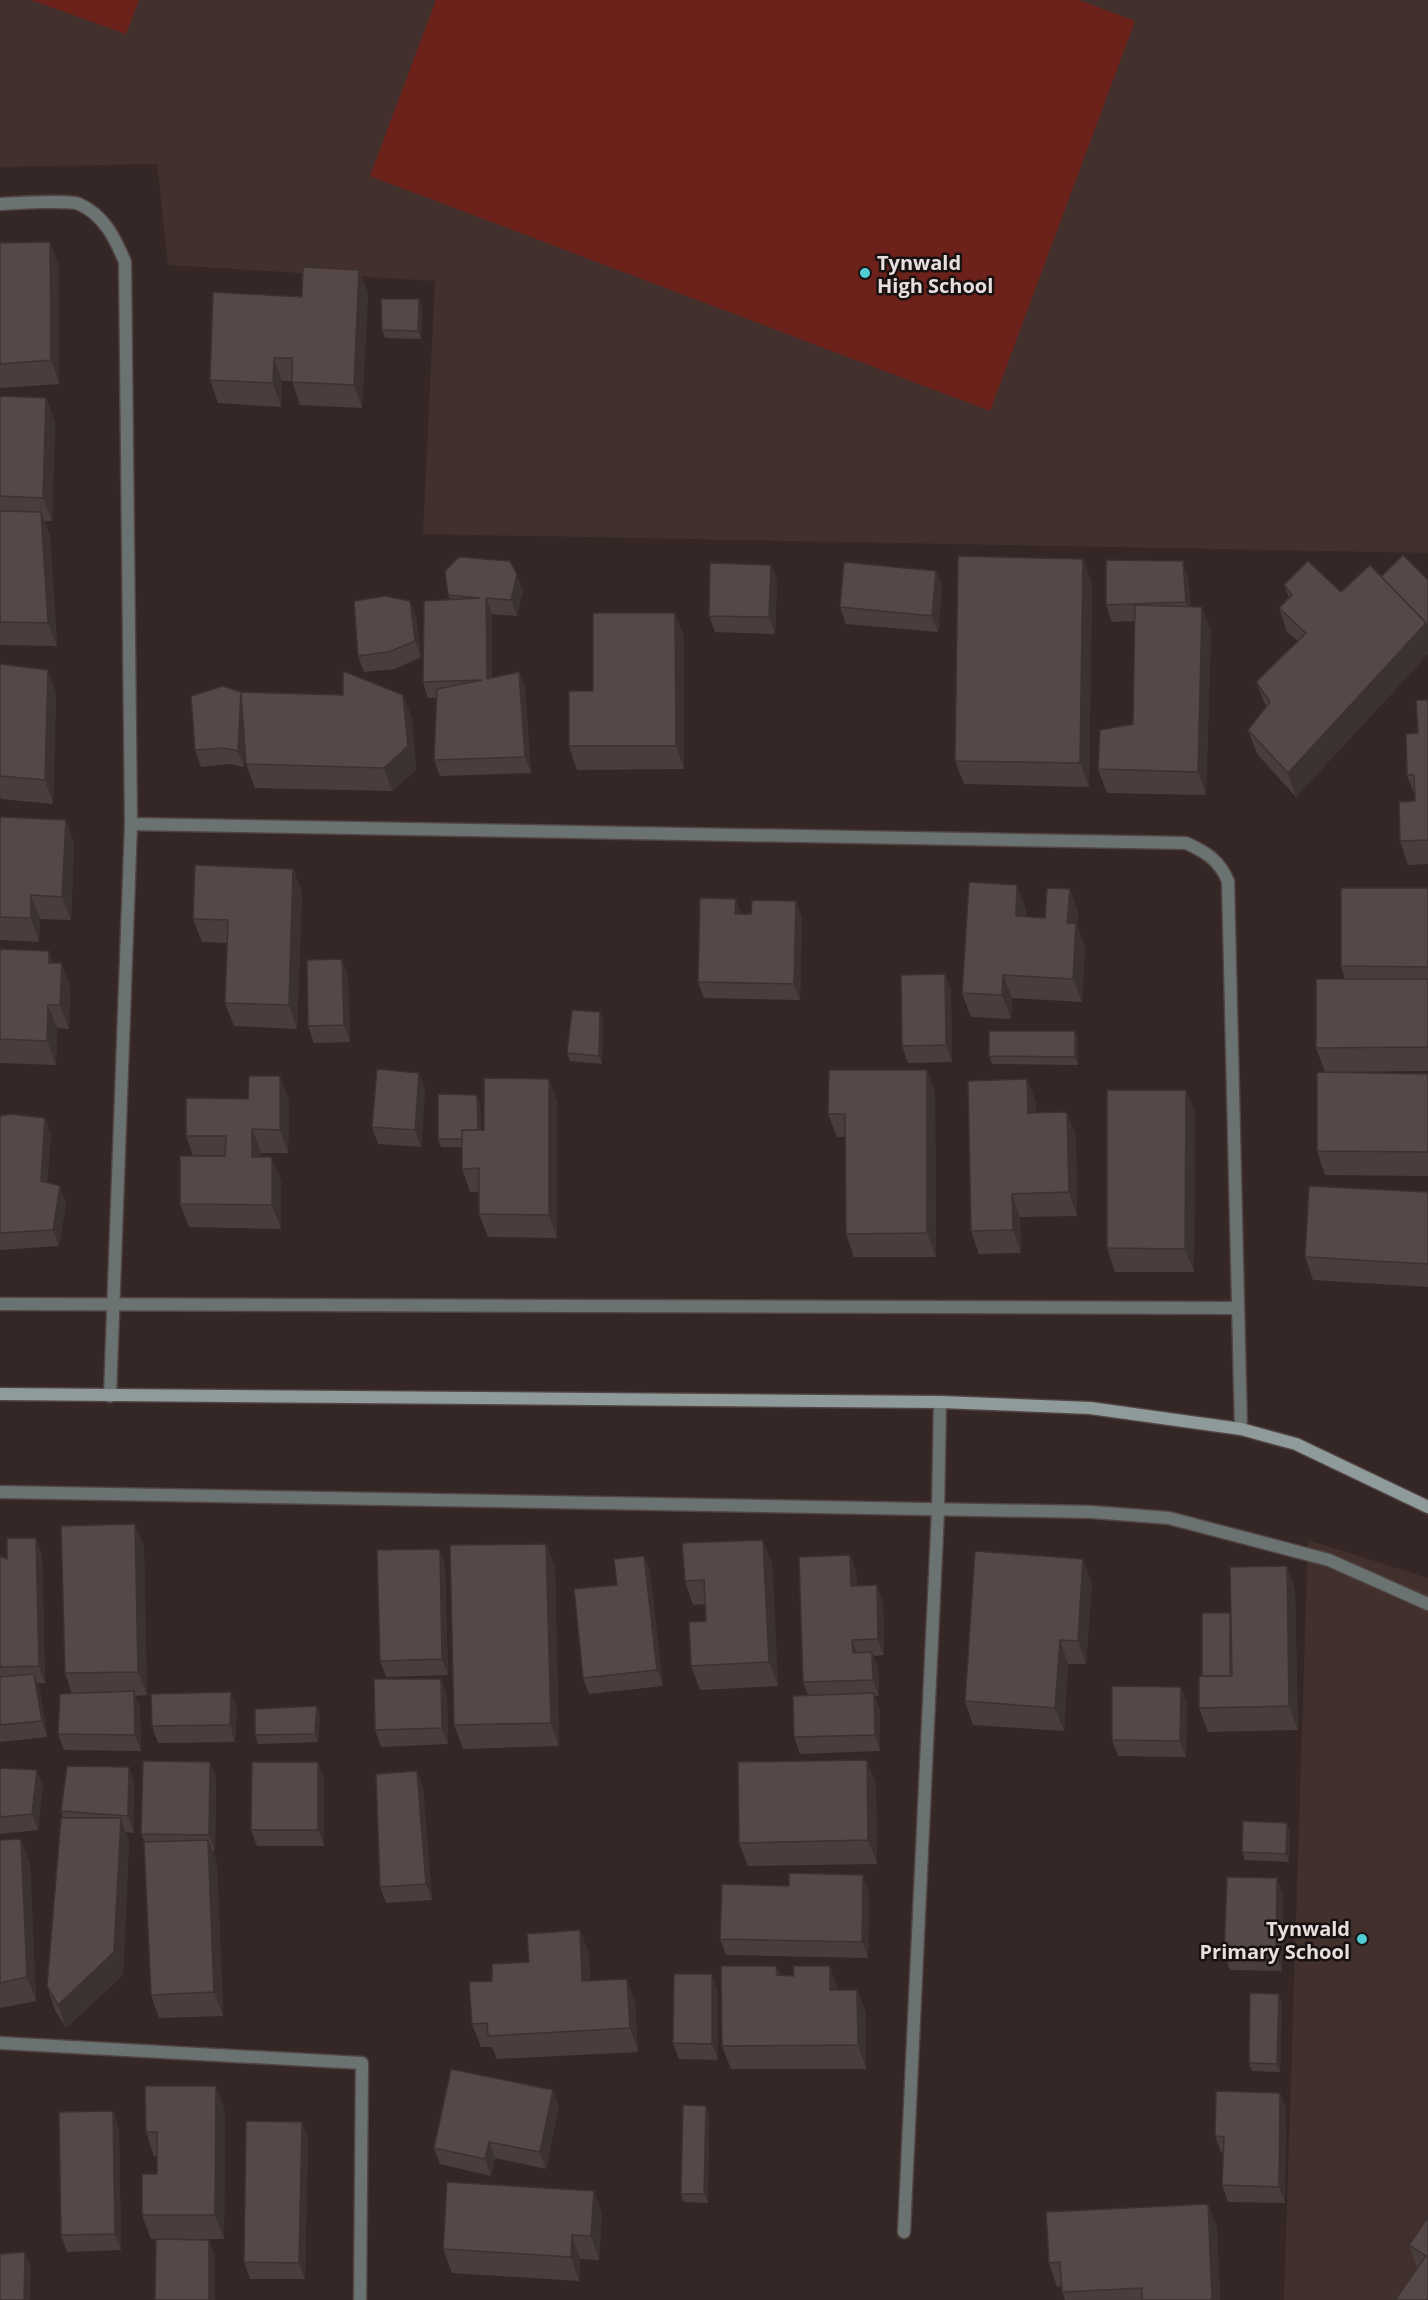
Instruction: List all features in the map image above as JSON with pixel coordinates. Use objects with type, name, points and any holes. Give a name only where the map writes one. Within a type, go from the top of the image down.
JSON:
[{"type":"street","points":[[0,204],[78,203],[94,213],[109,228],[124,262],[131,824],[110,1396]]},
{"type":"street","points":[[131,824],[1186,843],[1200,849],[1213,857],[1223,869],[1228,881],[1241,1429]]},
{"type":"street","points":[[0,1304],[1238,1308]]},
{"type":"street","points":[[0,1394],[939,1402],[1090,1408],[1241,1429],[1296,1444],[1428,1507]]},
{"type":"street","points":[[904,2232],[938,1510],[939,1402]]},
{"type":"street","points":[[0,1492],[1092,1512],[1168,1518],[1329,1560],[1428,1604]]},
{"type":"street","points":[[0,2043],[362,2063],[360,2300]]},
{"type":"shaded area","name":"Tynwald High School","points":[[0,0],[1428,0],[1428,553],[423,534],[435,281],[168,265],[157,164],[0,167]]},
{"type":"shaded area","points":[[31,0],[139,0],[126,34]]},
{"type":"shaded area","points":[[436,0],[1079,0],[1135,21],[990,411],[370,176]]},
{"type":"shaded area","name":"Tynwald Primary School","points":[[1308,1540],[1428,1578],[1428,2300],[1284,2300]]},
{"type":"building","points":[[50,242],[51,360],[0,364],[0,243]]},
{"type":"building","points":[[303,267],[359,270],[354,385],[292,382],[292,358],[274,358],[273,383],[210,380],[213,292],[302,297]]},
{"type":"building","points":[[381,299],[419,299],[418,331],[382,330]]},
{"type":"building","points":[[0,396],[46,398],[43,498],[0,496]]},
{"type":"building","points":[[0,511],[41,512],[48,623],[0,622]]},
{"type":"building","points":[[1403,555],[1428,580],[1428,627],[1381,577]]},
{"type":"building","points":[[958,556],[1083,559],[1080,763],[955,761]]},
{"type":"building","points":[[459,557],[510,561],[517,574],[511,600],[486,598],[487,679],[519,672],[525,757],[434,760],[437,689],[482,680],[423,682],[424,601],[480,598],[448,595],[445,571]]},
{"type":"building","points":[[1106,560],[1183,561],[1186,602],[1106,605]]},
{"type":"building","points":[[1308,561],[1341,592],[1370,565],[1426,623],[1288,773],[1248,730],[1270,702],[1256,682],[1306,633],[1279,608],[1292,595],[1284,585]]},
{"type":"building","points":[[844,562],[936,571],[932,616],[840,607]]},
{"type":"building","points":[[710,563],[771,565],[769,617],[709,616]]},
{"type":"building","points":[[385,596],[410,601],[415,641],[389,652],[358,656],[354,601]]},
{"type":"building","points":[[1135,605],[1202,607],[1198,772],[1098,769],[1100,730],[1133,724]]},
{"type":"building","points":[[593,613],[675,613],[676,746],[569,746],[569,691],[593,691]]},
{"type":"building","points":[[0,664],[48,670],[45,780],[0,776]]},
{"type":"building","points":[[343,671],[403,695],[408,746],[384,768],[246,764],[241,692],[343,695]]},
{"type":"building","points":[[223,686],[241,692],[238,751],[224,748],[195,750],[191,696]]},
{"type":"building","points":[[1416,700],[1428,700],[1428,840],[1400,841],[1399,802],[1415,801],[1414,775],[1407,775],[1406,734],[1418,733]]},
{"type":"building","points":[[0,817],[66,820],[62,897],[31,895],[31,918],[0,917]]},
{"type":"building","points":[[195,865],[293,869],[289,1005],[225,1003],[228,920],[193,919]]},
{"type":"building","points":[[969,882],[1017,885],[1016,916],[1045,918],[1047,888],[1070,889],[1067,923],[1076,923],[1073,979],[1003,975],[1002,995],[962,993]]},
{"type":"building","points":[[1341,888],[1428,888],[1428,967],[1341,966]]},
{"type":"building","points":[[700,898],[736,899],[735,914],[751,914],[752,900],[796,901],[794,984],[698,982]]},
{"type":"building","points":[[0,949],[49,951],[49,963],[62,963],[60,1005],[48,1005],[47,1041],[0,1039]]},
{"type":"building","points":[[342,959],[344,1025],[308,1026],[307,960]]},
{"type":"building","points":[[945,974],[946,1045],[902,1046],[901,975]]},
{"type":"building","points":[[1316,979],[1428,979],[1428,1047],[1316,1048]]},
{"type":"building","points":[[572,1010],[600,1012],[599,1056],[567,1053]]},
{"type":"building","points":[[989,1031],[1075,1031],[1075,1057],[989,1056]]},
{"type":"building","points":[[377,1069],[419,1073],[415,1130],[372,1127]]},
{"type":"building","points":[[829,1070],[927,1070],[927,1233],[846,1234],[845,1114],[828,1114]]},
{"type":"building","points":[[1317,1072],[1428,1074],[1428,1152],[1317,1151]]},
{"type":"building","points":[[249,1076],[280,1076],[280,1130],[252,1129],[252,1157],[272,1157],[272,1205],[180,1204],[180,1156],[225,1156],[226,1136],[186,1136],[186,1098],[248,1099]]},
{"type":"building","points":[[484,1078],[549,1079],[549,1215],[479,1214],[479,1168],[462,1169],[462,1130],[484,1130]]},
{"type":"building","points":[[1027,1079],[1028,1113],[1067,1112],[1069,1192],[1012,1194],[1013,1230],[971,1231],[968,1081]]},
{"type":"building","points":[[1107,1090],[1186,1090],[1185,1249],[1107,1248]]},
{"type":"building","points":[[438,1094],[477,1095],[478,1130],[462,1130],[462,1139],[438,1139]]},
{"type":"building","points":[[10,1114],[45,1118],[41,1181],[60,1186],[53,1230],[0,1233],[0,1116]]},
{"type":"building","points":[[1309,1186],[1428,1192],[1428,1264],[1305,1257]]},
{"type":"building","points":[[135,1524],[138,1672],[65,1673],[61,1526]]},
{"type":"building","points":[[7,1538],[36,1538],[39,1666],[0,1667],[0,1556],[7,1559]]},
{"type":"building","points":[[763,1540],[769,1662],[691,1666],[689,1622],[706,1621],[704,1580],[685,1581],[682,1543]]},
{"type":"building","points":[[546,1544],[551,1723],[454,1725],[450,1545]]},
{"type":"building","points":[[440,1549],[442,1659],[380,1661],[377,1550]]},
{"type":"building","points":[[975,1551],[1083,1559],[1078,1641],[1060,1640],[1055,1708],[965,1701]]},
{"type":"building","points":[[850,1555],[851,1586],[877,1585],[878,1639],[852,1640],[853,1653],[872,1652],[873,1680],[803,1682],[799,1557]]},
{"type":"building","points":[[644,1556],[657,1670],[583,1678],[574,1589],[617,1585],[614,1559]]},
{"type":"building","points":[[1287,1566],[1289,1706],[1199,1708],[1199,1676],[1232,1676],[1230,1567]]},
{"type":"building","points":[[1202,1613],[1230,1613],[1230,1676],[1202,1676]]},
{"type":"building","points":[[34,1674],[42,1721],[0,1725],[0,1677]]},
{"type":"building","points":[[374,1679],[441,1679],[442,1728],[375,1730]]},
{"type":"building","points":[[1112,1686],[1181,1687],[1180,1741],[1112,1740]]},
{"type":"building","points":[[134,1691],[135,1735],[58,1734],[60,1694]]},
{"type":"building","points":[[231,1692],[230,1725],[152,1726],[151,1694]]},
{"type":"building","points":[[874,1693],[875,1735],[794,1737],[793,1696]]},
{"type":"building","points":[[317,1706],[315,1734],[255,1735],[255,1709]]},
{"type":"building","points":[[867,1760],[868,1840],[739,1843],[738,1762]]},
{"type":"building","points":[[143,1761],[210,1762],[209,1835],[141,1834]]},
{"type":"building","points":[[252,1762],[318,1762],[318,1830],[251,1830]]},
{"type":"building","points":[[67,1766],[129,1767],[128,1816],[61,1811]]},
{"type":"building","points":[[0,1768],[37,1770],[32,1814],[0,1817]]},
{"type":"building","points":[[417,1771],[426,1884],[380,1887],[376,1774]]},
{"type":"building","points":[[61,1818],[121,1818],[114,1952],[58,2005],[47,1986]]},
{"type":"building","points":[[1243,1821],[1287,1823],[1286,1854],[1242,1852]]},
{"type":"building","points":[[21,1839],[27,1977],[0,1983],[0,1840]]},
{"type":"building","points":[[208,1840],[214,1992],[151,1995],[144,1842]]},
{"type":"building","points":[[789,1873],[863,1875],[862,1942],[720,1939],[722,1884],[789,1886]]},
{"type":"building","points":[[1227,1877],[1277,1878],[1276,1954],[1224,1954]]},
{"type":"building","points":[[580,1930],[582,1981],[627,1979],[630,2028],[488,2036],[487,2023],[472,2024],[469,1982],[492,1981],[492,1964],[529,1962],[527,1934]]},
{"type":"building","points":[[721,1966],[776,1966],[777,1975],[794,1976],[793,1966],[830,1966],[830,1990],[857,1990],[858,2045],[722,2046]]},
{"type":"building","points":[[674,1974],[712,1974],[712,2044],[673,2043]]},
{"type":"building","points":[[1250,1993],[1279,1994],[1277,2064],[1249,2063]]},
{"type":"building","points":[[451,2069],[553,2090],[540,2152],[489,2142],[485,2159],[434,2148]]},
{"type":"building","points":[[145,2086],[216,2086],[215,2215],[142,2215],[142,2174],[157,2174],[157,2132],[146,2132]]},
{"type":"building","points":[[1216,2091],[1280,2093],[1279,2187],[1222,2185],[1224,2137],[1215,2136]]},
{"type":"building","points":[[683,2105],[706,2106],[704,2194],[681,2194]]},
{"type":"building","points":[[113,2111],[115,2234],[61,2235],[59,2112]]},
{"type":"building","points":[[246,2121],[302,2122],[299,2263],[244,2262]]},
{"type":"building","points":[[447,2182],[594,2191],[591,2236],[572,2235],[571,2257],[443,2249]]},
{"type":"building","points":[[1208,2204],[1212,2300],[1142,2300],[1142,2288],[1062,2292],[1060,2262],[1049,2263],[1046,2212]]},
{"type":"building","points":[[1428,2217],[1428,2300],[1395,2300],[1426,2256],[1409,2245]]},
{"type":"building","points":[[156,2239],[209,2240],[209,2300],[155,2300]]},
{"type":"building","points":[[25,2252],[24,2300],[0,2300],[0,2254]]},
{"type":"place","name":"Tynwald High School","points":[[865,273]]},
{"type":"place","name":"Tynwald Primary School","points":[[1362,1939]]}]
